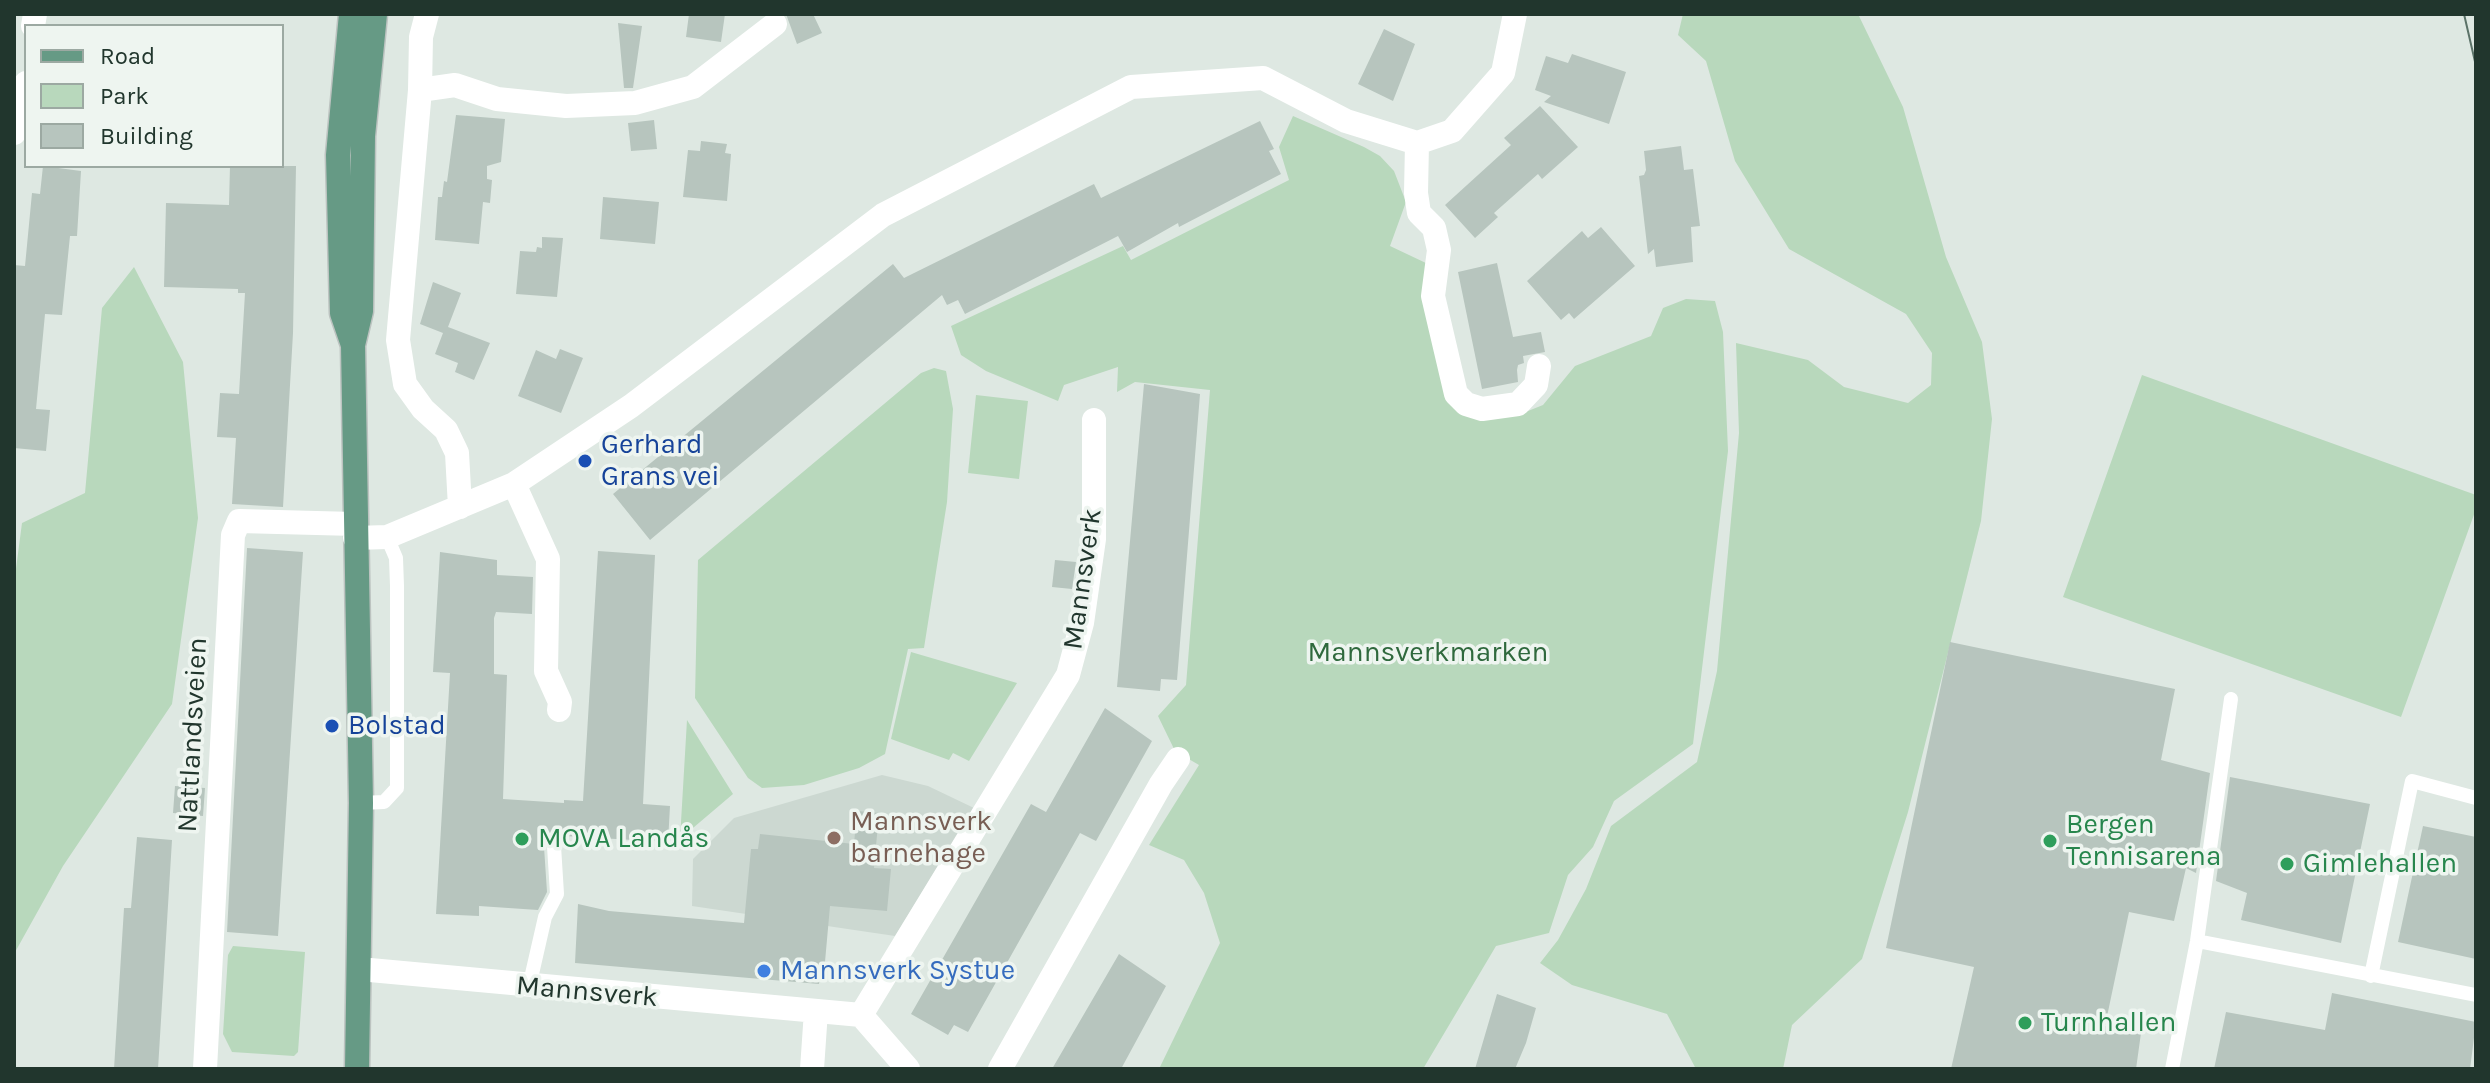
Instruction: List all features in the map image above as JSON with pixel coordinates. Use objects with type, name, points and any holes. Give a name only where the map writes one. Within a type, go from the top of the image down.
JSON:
[{"type":"main road","points":[[351,14],[338,155],[342,313],[353,345]]},
{"type":"main road","points":[[357,1069],[361,803],[353,345],[361,311],[363,136],[375,14]]},
{"type":"street","points":[[427,14],[421,37],[420,90],[398,340],[405,384],[423,409],[446,430],[457,453],[460,507]]},
{"type":"street","points":[[355,531],[387,537],[514,484],[631,406],[883,215],[1131,87],[1263,78],[1346,121],[1417,143],[1452,131],[1503,73],[1515,14]]},
{"type":"street","points":[[420,90],[455,85],[497,99],[566,106],[635,103],[693,87],[775,24]]},
{"type":"street","points":[[14,133],[21,120],[24,98]]},
{"type":"street","points":[[1417,143],[1416,193],[1419,213],[1434,228],[1439,250],[1433,296],[1456,394],[1466,404],[1482,409],[1518,404],[1536,385],[1539,366]]},
{"type":"street","name":"Mannsverk","points":[[359,969],[529,987],[861,1015],[1068,675],[1082,623],[1094,539],[1094,420]]},
{"type":"street","points":[[514,484],[548,559],[546,671],[560,702],[559,710]]},
{"type":"street","name":"Nattlandsveien","points":[[205,1069],[233,535],[239,521],[355,531]]},
{"type":"street","points":[[1000,1069],[1178,759]]},
{"type":"street","points":[[812,1069],[816,1011]]},
{"type":"street","points":[[861,1015],[908,1069]]},
{"type":"lane","points":[[361,803],[384,802],[397,788],[396,558],[387,537]]},
{"type":"lane","points":[[2172,1069],[2197,941],[2231,699]]},
{"type":"lane","points":[[2371,976],[2412,781],[2476,798]]},
{"type":"lane","points":[[529,987],[545,917],[557,894],[554,846]]},
{"type":"lane","points":[[2197,941],[2476,995]]},
{"type":"shaded area","name":"Mannsverk barnehage","points":[[882,775],[928,786],[974,808],[895,936],[692,906],[693,859],[734,818]]},
{"type":"green space","points":[[1683,14],[1858,14],[1903,107],[1946,257],[1982,342],[1992,419],[1981,521],[1908,812],[1862,959],[1792,1025],[1783,1069],[1696,1069],[1667,1014],[1572,985],[1540,963],[1558,940],[1586,889],[1611,826],[1697,762],[1717,671],[1739,433],[1736,343],[1808,360],[1844,387],[1908,403],[1931,385],[1932,353],[1906,314],[1789,249],[1735,161],[1706,61],[1678,35]]},
{"type":"green space","name":"Mannsverkmarken","points":[[1293,116],[1364,147],[1380,156],[1394,171],[1406,202],[1390,246],[1428,264],[1452,404],[1528,411],[1543,405],[1575,366],[1651,336],[1663,308],[1686,299],[1715,301],[1723,332],[1728,451],[1693,744],[1614,801],[1593,847],[1568,875],[1549,933],[1496,946],[1423,1069],[1159,1069],[1220,943],[1204,893],[1184,860],[1149,845],[1199,765],[1175,751],[1158,716],[1186,685],[1210,390],[1135,382],[1117,392],[1118,367],[1064,385],[1058,401],[986,371],[961,355],[951,326],[1123,246],[1131,260],[1289,180],[1279,147]]},
{"type":"green space","points":[[134,267],[183,362],[198,518],[172,704],[63,866],[14,954],[14,584],[22,523],[85,493],[102,308]]},
{"type":"green space","points":[[934,368],[946,371],[953,409],[947,502],[924,648],[908,649],[885,754],[859,768],[804,785],[762,788],[748,778],[695,698],[698,560],[921,373]]},
{"type":"green space","points":[[2142,375],[2476,495],[2476,509],[2401,717],[2063,597]]},
{"type":"green space","points":[[976,395],[1028,401],[1019,479],[968,473]]},
{"type":"green space","points":[[911,652],[1017,683],[969,761],[953,753],[949,760],[891,739]]},
{"type":"green space","points":[[687,720],[733,794],[680,839]]},
{"type":"green space","points":[[233,946],[305,952],[298,1052],[294,1056],[232,1052],[223,1034],[228,955]]},
{"type":"building","points":[[689,14],[725,14],[721,42],[686,37]]},
{"type":"building","points":[[786,14],[813,14],[822,33],[797,44]]},
{"type":"building","points":[[618,23],[642,26],[633,88],[624,88]]},
{"type":"building","points":[[1384,29],[1415,44],[1393,101],[1358,84]]},
{"type":"building","points":[[1572,54],[1626,72],[1609,124],[1544,102],[1551,96],[1535,90],[1546,56],[1568,63]]},
{"type":"building","points":[[1540,106],[1578,147],[1542,179],[1538,174],[1494,213],[1498,217],[1475,238],[1445,205],[1511,145],[1504,138]]},
{"type":"building","points":[[456,115],[505,119],[501,162],[487,166],[487,179],[492,180],[490,203],[483,202],[479,244],[435,240],[438,197],[442,197],[444,181],[447,182]]},
{"type":"building","points":[[654,120],[657,149],[631,151],[628,123]]},
{"type":"building","points":[[1260,121],[1274,149],[1269,151],[1281,174],[1179,227],[1178,223],[1127,252],[1118,236],[965,314],[958,300],[947,305],[942,295],[650,540],[613,494],[893,264],[904,278],[1094,184],[1101,198]]},
{"type":"building","points":[[701,141],[727,144],[725,153],[731,154],[727,201],[683,197],[688,150],[700,151]]},
{"type":"building","points":[[1681,146],[1684,170],[1693,169],[1700,226],[1691,227],[1693,262],[1656,267],[1654,249],[1648,254],[1639,176],[1644,175],[1646,170],[1644,151]]},
{"type":"building","points":[[296,166],[293,333],[283,507],[232,504],[236,438],[217,437],[220,393],[239,394],[245,293],[238,293],[238,289],[164,287],[166,203],[229,205],[230,168]]},
{"type":"building","points":[[43,168],[81,171],[77,236],[70,236],[62,315],[45,314],[36,409],[50,410],[46,451],[14,448],[14,265],[25,266],[32,193],[40,194]]},
{"type":"building","points":[[603,197],[659,202],[655,244],[600,239]]},
{"type":"building","points":[[1601,227],[1635,266],[1574,319],[1569,313],[1561,320],[1527,281],[1582,231],[1588,238]]},
{"type":"building","points":[[542,237],[563,238],[557,297],[516,294],[520,251],[536,252],[537,247],[542,248]]},
{"type":"building","points":[[1497,263],[1513,337],[1541,332],[1545,352],[1523,356],[1524,363],[1518,365],[1517,370],[1518,382],[1482,389],[1458,272]]},
{"type":"building","points":[[433,282],[461,293],[448,327],[490,343],[474,380],[455,372],[458,363],[435,354],[443,333],[420,324]]},
{"type":"building","points":[[560,349],[583,358],[561,413],[518,396],[536,350],[556,359]]},
{"type":"building","points":[[1144,384],[1200,394],[1177,680],[1161,679],[1160,691],[1117,687]]},
{"type":"building","points":[[247,548],[303,552],[278,936],[227,932]]},
{"type":"building","points":[[598,551],[655,555],[643,804],[670,806],[668,842],[547,835],[544,847],[547,892],[538,910],[479,906],[479,916],[436,914],[450,673],[433,672],[440,552],[497,560],[497,575],[533,577],[532,614],[496,612],[494,618],[494,674],[507,675],[503,799],[564,803],[564,800],[583,801]]},
{"type":"building","points":[[1055,560],[1076,562],[1072,589],[1052,587]]},
{"type":"building","name":"Bergen Tennisarena","points":[[1950,642],[2175,689],[2161,760],[2210,773],[2196,873],[2186,868],[2174,921],[2129,912],[2105,1026],[2141,1033],[2136,1069],[1951,1069],[1974,967],[1886,948]]},
{"type":"building","points":[[1105,708],[1152,741],[1096,841],[1080,833],[968,1032],[954,1025],[948,1035],[911,1014],[1031,804],[1046,812]]},
{"type":"building","name":"Gimlehallen","points":[[2230,777],[2370,804],[2341,943],[2241,920],[2247,893],[2216,881]]},
{"type":"building","points":[[175,786],[205,788],[203,816],[173,813]]},
{"type":"building","points":[[857,811],[879,813],[874,868],[891,869],[887,911],[830,906],[824,973],[820,973],[819,984],[575,963],[578,904],[609,911],[744,923],[751,849],[758,849],[760,834],[854,844]]},
{"type":"building","points":[[2423,826],[2476,837],[2476,959],[2398,942]]},
{"type":"building","points":[[137,837],[172,840],[158,1069],[114,1069],[124,908],[131,908]]},
{"type":"building","points":[[1119,954],[1166,986],[1121,1069],[1052,1069]]},
{"type":"building","points":[[2332,993],[2476,1022],[2470,1069],[2214,1069],[2226,1012],[2325,1030]]},
{"type":"building","points":[[1497,994],[1536,1008],[1526,1043],[1515,1069],[1475,1069]]},
{"type":"tram line","points":[[2464,14],[2476,66]]},
{"type":"place","name":"Gerhard Grans vei","points":[[585,461]]},
{"type":"place","name":"Bolstad","points":[[332,726]]},
{"type":"place","name":"Mannsverk barnehage","points":[[834,838]]},
{"type":"place","name":"MOVA Landås","points":[[522,839]]},
{"type":"place","name":"Bergen Tennisarena","points":[[2050,841]]},
{"type":"place","name":"Gimlehallen","points":[[2287,864]]},
{"type":"place","name":"Mannsverk Systue","points":[[764,971]]},
{"type":"place","name":"Turnhallen","points":[[2025,1023]]}]
